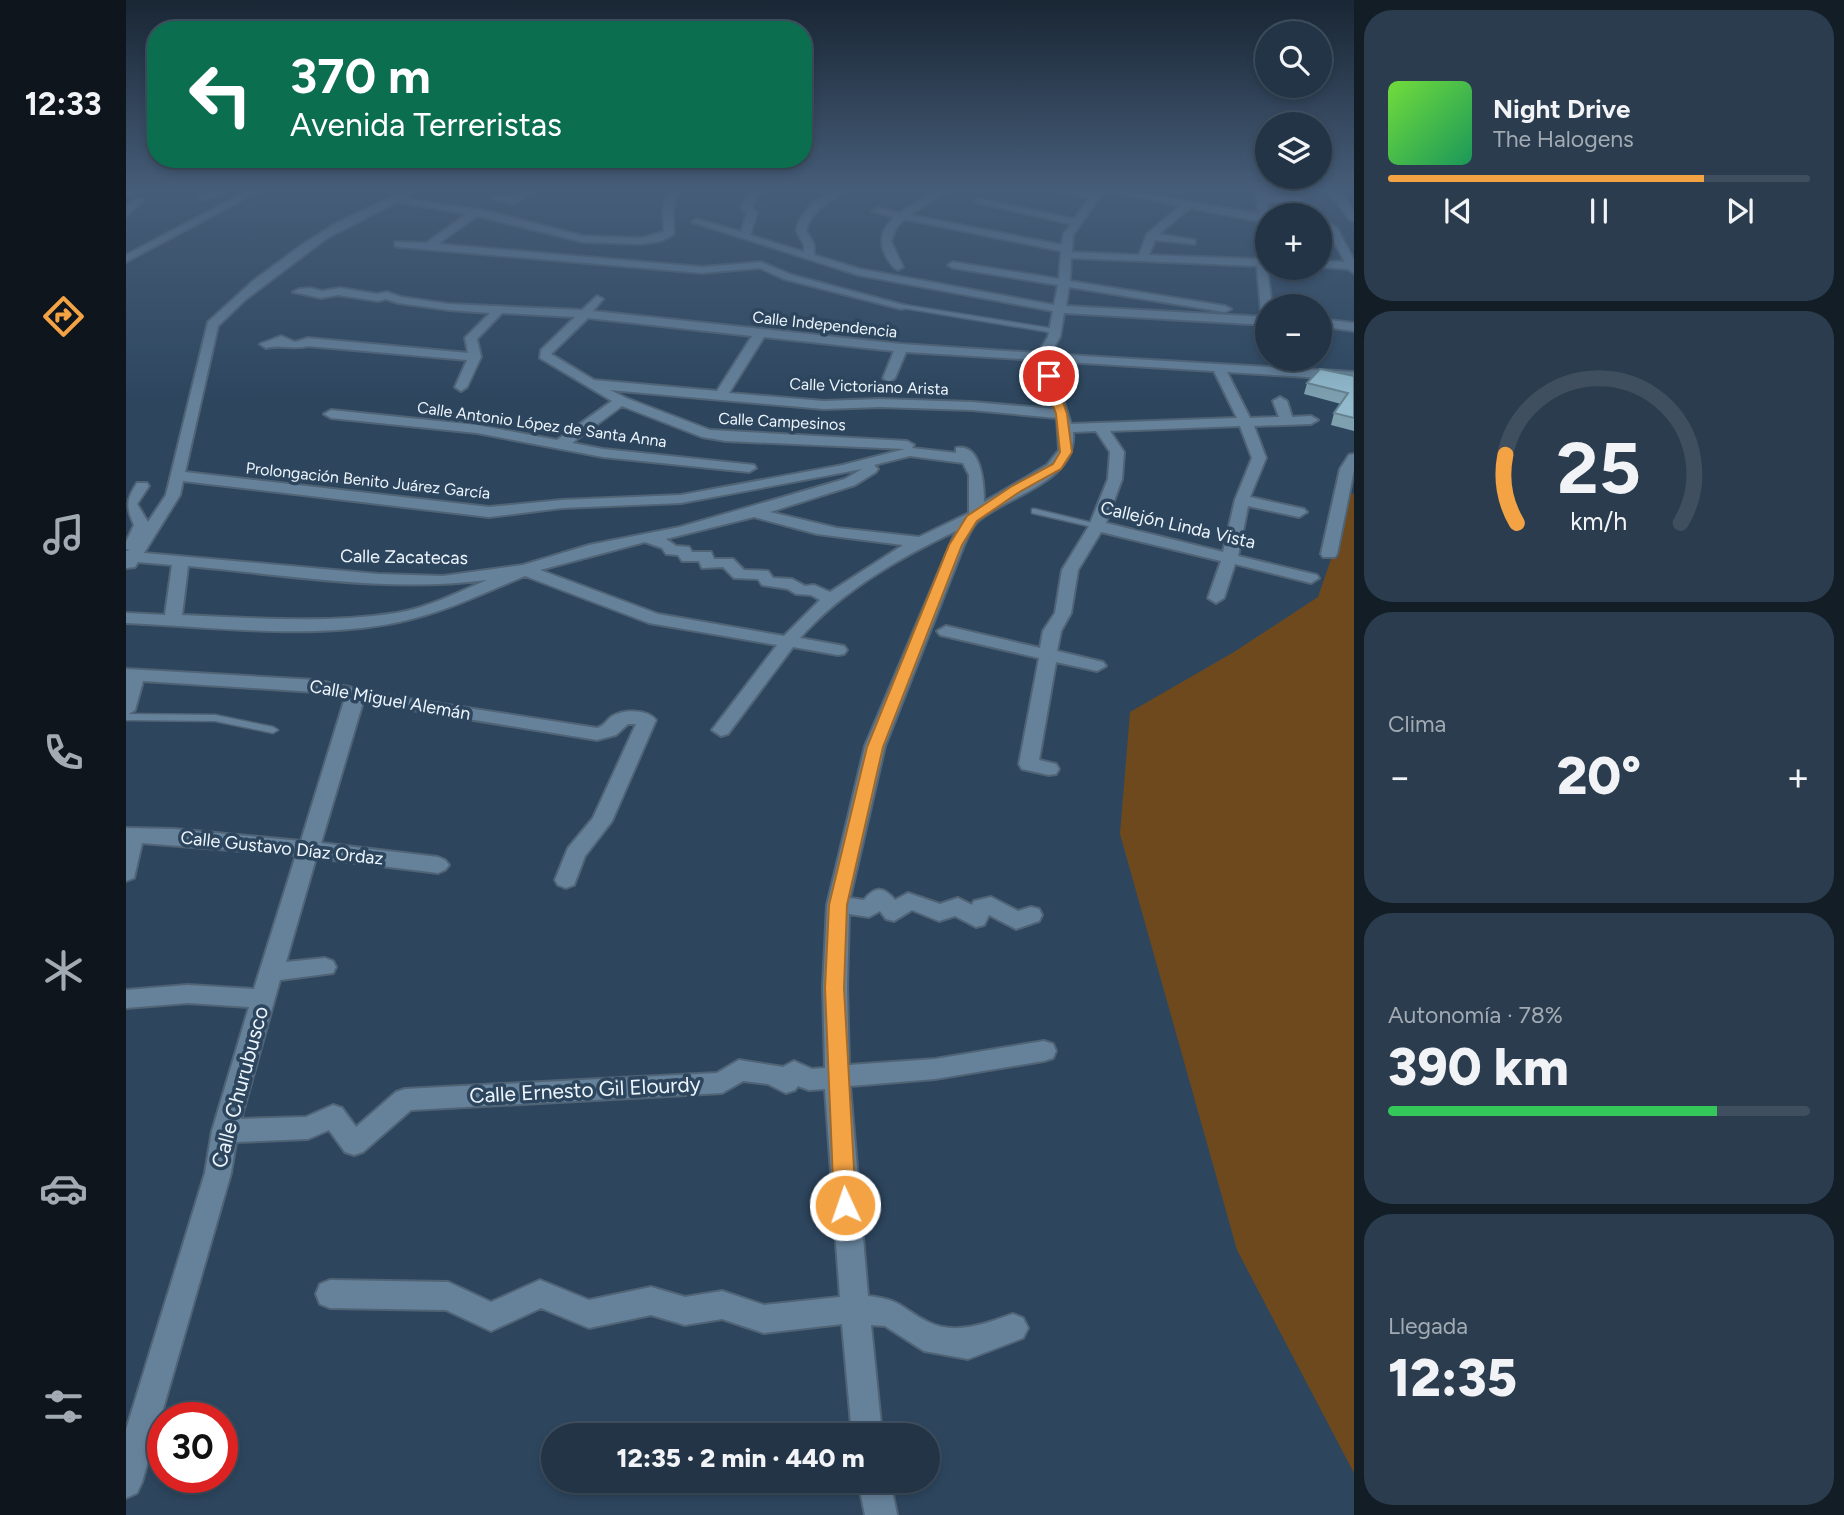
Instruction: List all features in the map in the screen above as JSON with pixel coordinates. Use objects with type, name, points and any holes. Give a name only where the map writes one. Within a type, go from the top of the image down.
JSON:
[{"type":"street","points":[[128,559],[173,495],[212,325],[287,262]]},
{"type":"street","points":[[550,262],[595,267],[702,271],[761,265],[788,277],[905,307]]},
{"type":"street","points":[[824,262],[858,272],[1060,309],[1178,322],[1255,320]]},
{"type":"street","points":[[896,262],[898,267]]},
{"type":"street","points":[[721,730],[789,642],[832,599],[922,542],[974,517],[1016,488],[1057,466],[1066,452],[1063,421],[1042,357],[1055,331],[1064,284],[1065,262]]},
{"type":"street","points":[[1190,262],[1202,276]]},
{"type":"street","points":[[953,265],[1064,284],[1145,294],[1255,317]]},
{"type":"street","points":[[1332,265],[1353,267]]},
{"type":"street","name":"Calle Independencia","points":[[299,292],[310,291],[321,295],[340,291],[378,298],[387,295],[398,300],[449,307],[585,314],[901,348],[1354,376]]},
{"type":"street","name":"Calle Campesinos","points":[[597,299],[545,353],[546,358],[621,401],[664,419],[726,437],[938,446],[965,453],[968,459]]},
{"type":"street","points":[[461,387],[475,357],[471,338],[498,311]]},
{"type":"street","points":[[1332,324],[1354,327]]},
{"type":"street","points":[[722,394],[760,333]]},
{"type":"street","points":[[266,344],[281,340],[293,346],[307,342],[475,357]]},
{"type":"street","points":[[889,378],[901,348]]},
{"type":"street","points":[[1216,598],[1230,556],[1242,500],[1259,458],[1245,422],[1218,368]]},
{"type":"street","name":"Calle Victoriano Arista","points":[[591,384],[824,405],[880,403],[972,406],[1100,426],[1311,420]]},
{"type":"street","points":[[561,444],[621,401]]},
{"type":"street","points":[[1280,401],[1287,421]]},
{"type":"street","name":"Calle Antonio López de Santa Anna","points":[[331,414],[477,429],[603,453],[749,468]]},
{"type":"street","points":[[1049,769],[1029,764],[1052,631],[1063,613],[1070,570],[1097,526],[1115,479],[1118,459],[1117,452],[1100,426]]},
{"type":"street","name":"Prolongación Benito Juárez García","points":[[179,476],[489,512],[562,504],[681,499],[843,469],[910,452],[968,459]]},
{"type":"street","points":[[1329,554],[1347,469],[1354,458]]},
{"type":"street","points":[[866,1423],[845,1205],[837,1076],[835,988],[838,905],[875,747],[956,545],[974,517],[976,475],[968,459]]},
{"type":"street","points":[[126,618],[284,626],[364,623],[429,610],[525,570],[589,550],[681,532],[755,512],[850,482],[871,469]]},
{"type":"street","points":[[128,559],[142,525],[130,504],[142,486]]},
{"type":"street","points":[[1242,500],[1299,512]]},
{"type":"street","points":[[755,512],[788,524],[835,534],[922,542]]},
{"type":"street","name":"Callejón Linda Vista","points":[[1097,526],[1230,556],[1311,578]]},
{"type":"street","points":[[645,537],[668,545],[672,551],[683,550],[688,558],[705,555],[708,565],[727,562],[740,575],[762,575],[768,582],[792,584],[802,591],[814,590],[832,599]]},
{"type":"street","name":"Calle Zacatecas","points":[[128,559],[180,561],[377,579],[443,581],[525,570],[604,602],[655,618],[838,650]]},
{"type":"street","points":[[172,621],[179,586],[180,561]]},
{"type":"street","points":[[946,631],[1097,666]]},
{"type":"street","points":[[126,710],[131,674]]},
{"type":"street","name":"Calle Miguel Alemán","points":[[131,674],[315,685],[396,702],[597,734],[609,731],[618,720],[628,716],[647,720],[602,821],[588,841],[575,853],[566,880]]},
{"type":"street","name":"Calle Churubusco","points":[[126,1482],[214,1186],[225,1130],[263,999],[356,693]]},
{"type":"street","points":[[126,873],[130,835]]},
{"type":"street","name":"Calle Gustavo Díaz Ordaz","points":[[130,835],[307,849],[438,865]]},
{"type":"street","points":[[838,905],[869,909],[878,896],[894,913],[908,901],[922,904],[939,913],[958,906],[976,919],[982,907],[991,905],[1016,922],[1031,915]]},
{"type":"street","points":[[271,972],[325,967]]},
{"type":"street","points":[[126,999],[188,994],[263,999]]},
{"type":"street","name":"Calle Ernesto Gil Elourdy","points":[[225,1130],[309,1128],[333,1116],[354,1144],[405,1100],[722,1083],[739,1070],[773,1074],[786,1083],[794,1071],[808,1080],[935,1069],[1044,1051]]},
{"type":"street","points":[[330,1294],[448,1296],[491,1317],[540,1294],[589,1314],[651,1301],[685,1311],[722,1304],[764,1319],[855,1309],[890,1314],[924,1336],[968,1344],[1013,1328]]},
{"type":"street","points":[[877,1493],[881,1515]]},
{"type":"lane","points":[[905,307],[1055,331]]},
{"type":"lane","name":"Callejón Linda Vista","points":[[1035,511],[1097,526]]},
{"type":"lane","points":[[126,717],[215,718],[273,730]]},
{"type":"shaded area","points":[[1350,493],[1354,494],[1354,1473],[1237,1250],[1120,834],[1130,712],[1234,652],[1318,597],[1341,530]]},
{"type":"building","points":[[1318,371],[1354,376],[1354,418],[1334,413],[1348,393],[1307,383]]},
{"type":"route","points":[[845,1205],[837,1076],[835,988],[838,905],[875,747],[906,664],[956,545],[972,518],[1016,488],[1057,466],[1066,452],[1062,414],[1049,376]]}]
